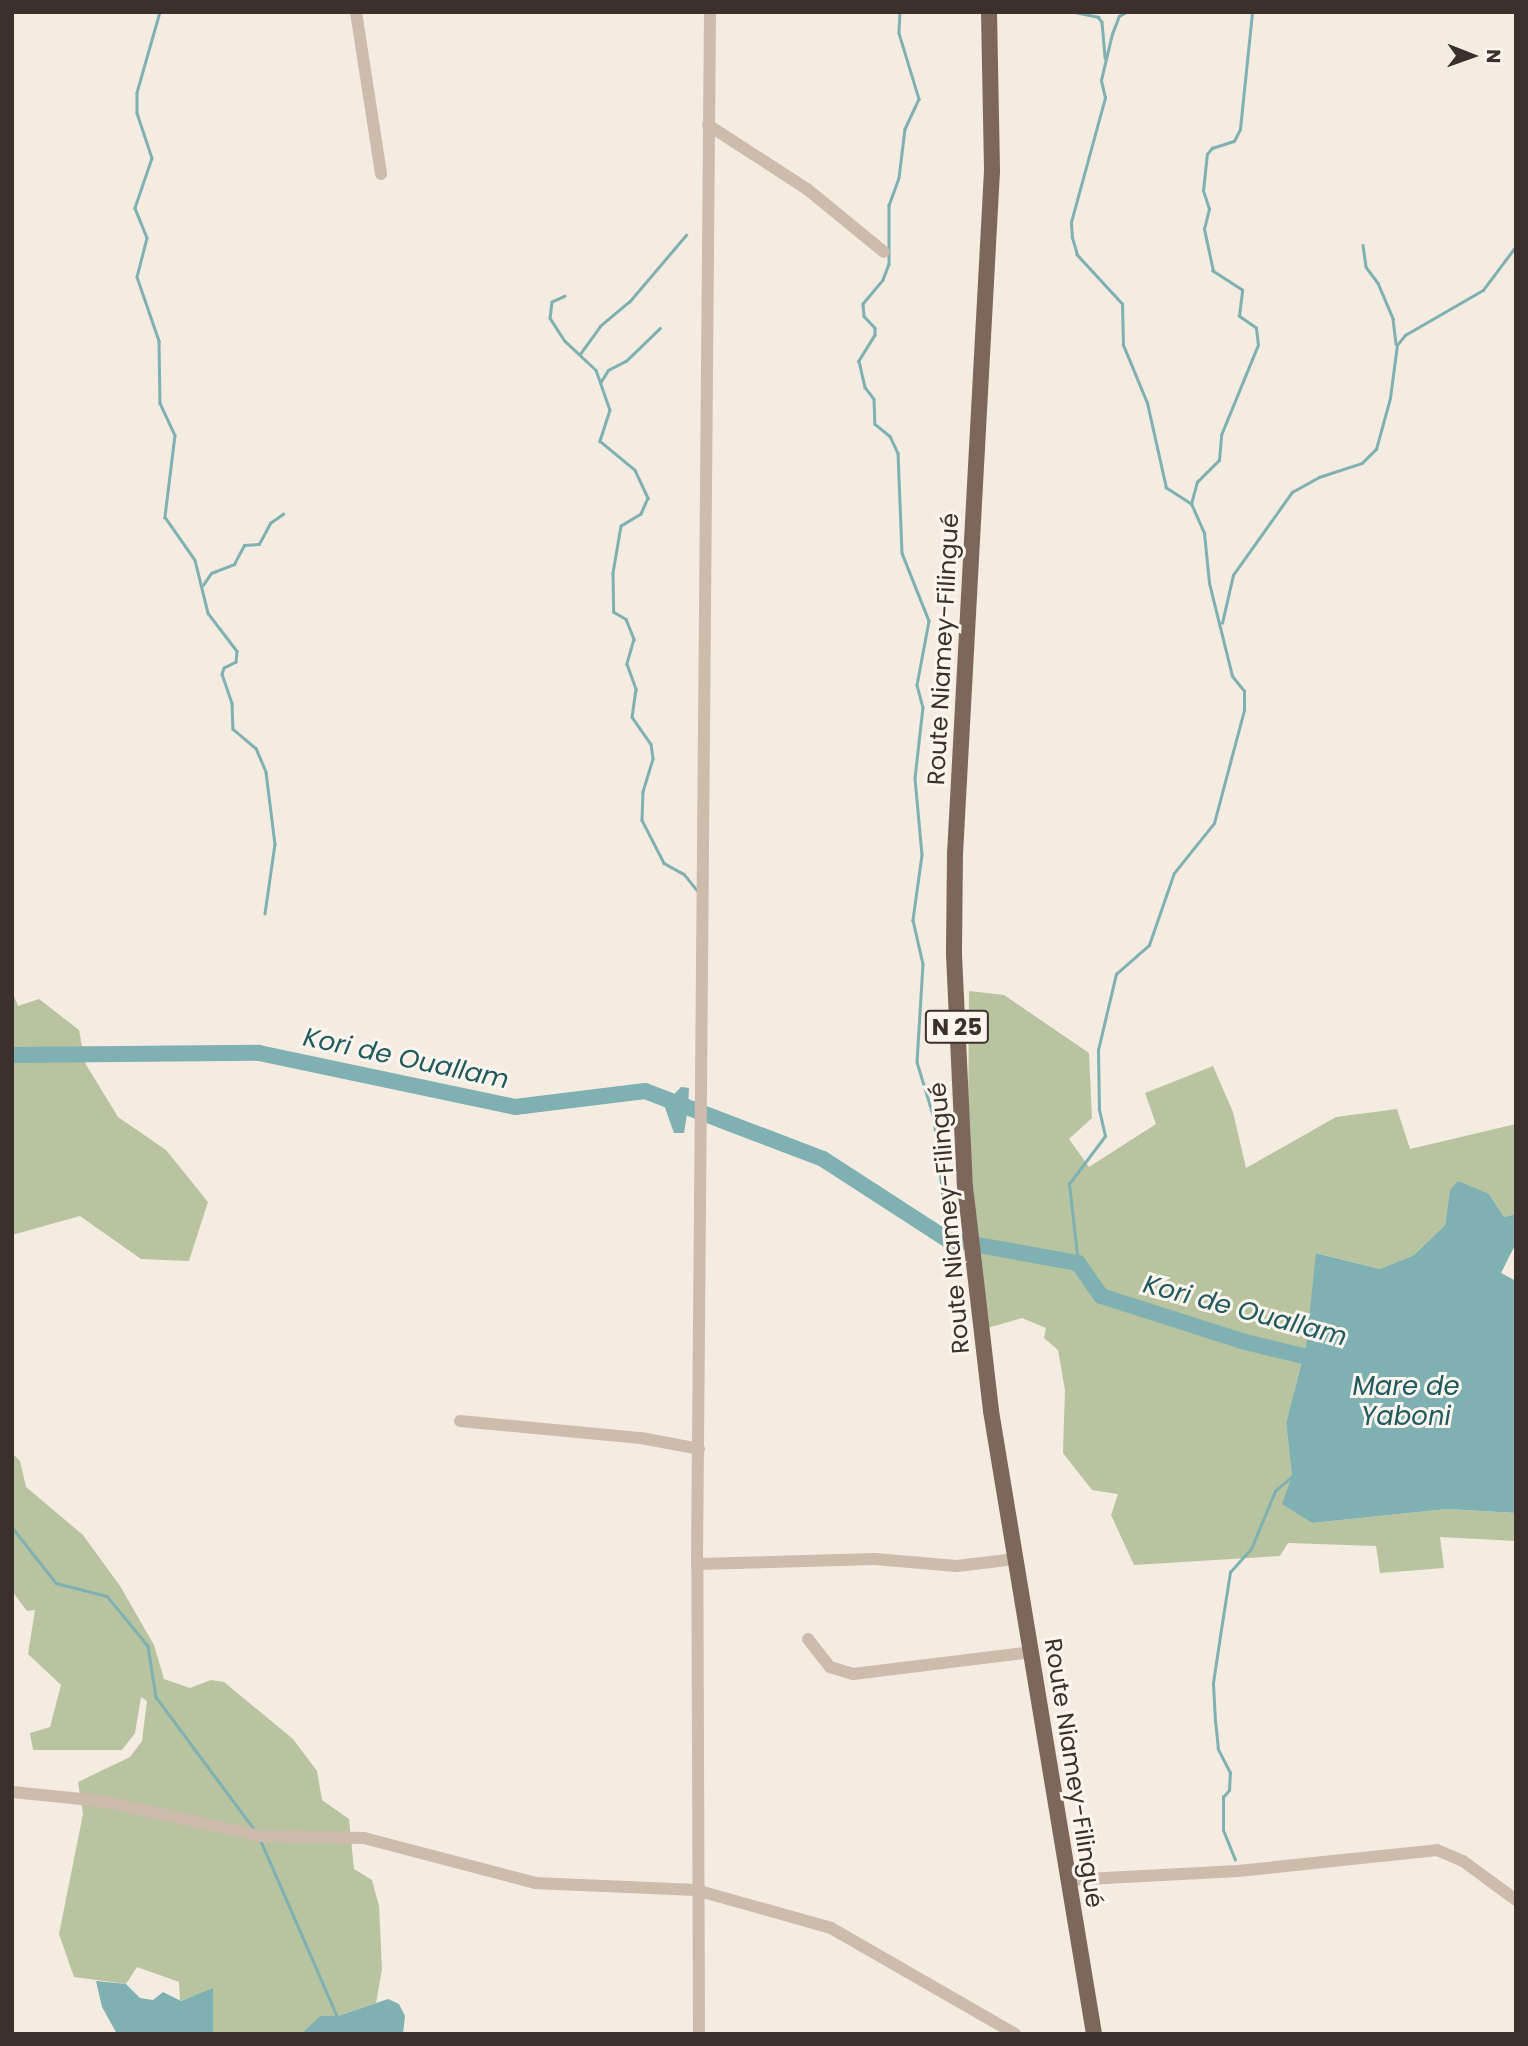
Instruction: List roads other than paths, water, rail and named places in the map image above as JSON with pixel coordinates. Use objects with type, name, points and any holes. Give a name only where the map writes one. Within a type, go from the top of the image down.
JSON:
[{"type":"main road","name":"Route Niamey-Filingué","points":[[989,12],[992,171],[963,662],[954,956],[971,1246],[1016,1559],[1094,2034]]},
{"type":"street","points":[[356,12],[381,174]]},
{"type":"street","points":[[699,2034],[696,1890],[697,1564],[703,547],[710,436],[710,12]]},
{"type":"street","points":[[708,125],[807,189],[884,252]]},
{"type":"street","points":[[460,1421],[641,1438],[699,1449]]},
{"type":"street","points":[[697,1564],[875,1559],[957,1566],[1016,1559]]},
{"type":"street","points":[[808,1639],[831,1667],[853,1674],[1031,1652]]},
{"type":"street","points":[[12,1792],[102,1801],[260,1836],[364,1838],[535,1883],[696,1890],[831,1928],[1015,2034]]},
{"type":"street","points":[[1068,1880],[1238,1871],[1437,1850],[1463,1861],[1516,1900]]},
{"type":"water","points":[[681,1087],[689,1088],[688,1108],[684,1133],[674,1133],[664,1105]]},
{"type":"water","name":"Mare de Yaboni","points":[[1458,1181],[1489,1194],[1504,1217],[1516,1214],[1516,1243],[1501,1273],[1516,1281],[1516,1513],[1447,1509],[1312,1523],[1282,1504],[1292,1476],[1286,1423],[1306,1346],[1316,1253],[1380,1269],[1414,1255],[1445,1225],[1450,1190]]},
{"type":"water","points":[[96,1981],[126,1984],[140,1998],[153,2000],[163,1992],[181,2001],[213,1988],[213,2034],[117,2034],[102,2007]]},
{"type":"water","points":[[388,1999],[399,2004],[405,2016],[403,2034],[301,2034],[320,2016],[338,2016]]},
{"type":"waterway","points":[[160,12],[137,93],[137,113],[152,158],[135,208],[147,238],[137,277],[159,341],[160,403],[175,435],[165,517],[195,560],[208,613],[237,651],[236,662],[224,668],[222,674],[232,703],[233,729],[256,748],[266,772],[275,844],[265,913]]},
{"type":"waterway","points":[[900,12],[899,33],[919,99],[905,129],[899,178],[889,205],[889,264],[883,280],[863,304],[864,316],[875,328],[875,335],[859,361],[865,387],[874,399],[875,424],[890,436],[898,453],[902,553],[929,621],[917,685],[923,707],[915,778],[922,855],[913,920],[923,964],[917,1062],[934,1118],[948,1240]]},
{"type":"waterway","points":[[1075,12],[1098,17],[1102,22],[1105,58]]},
{"type":"waterway","points":[[1078,1263],[1069,1184],[1105,1136],[1099,1109],[1098,1050],[1116,974],[1149,945],[1174,873],[1214,823],[1244,710],[1244,691],[1232,676],[1209,583],[1204,533],[1191,504],[1166,488],[1147,403],[1123,345],[1122,304],[1077,255],[1072,238],[1071,222],[1105,98],[1101,80],[1112,34],[1119,16],[1126,12]]},
{"type":"waterway","points":[[1191,504],[1197,482],[1219,460],[1221,435],[1258,345],[1256,328],[1239,316],[1242,290],[1213,271],[1204,229],[1209,209],[1203,191],[1207,154],[1212,148],[1234,141],[1240,129],[1252,12]]},
{"type":"waterway","points":[[580,354],[600,326],[629,302],[686,235]]},
{"type":"waterway","points":[[1363,245],[1366,267],[1378,283],[1393,319],[1396,344]]},
{"type":"waterway","points":[[1222,623],[1233,575],[1292,492],[1319,477],[1362,463],[1376,449],[1390,398],[1397,345],[1405,335],[1483,290],[1516,246]]},
{"type":"waterway","points":[[565,296],[552,302],[550,318],[565,341],[596,370],[610,410],[600,441],[635,470],[648,498],[641,514],[621,526],[613,573],[614,612],[626,619],[634,639],[627,664],[636,689],[632,717],[651,744],[653,759],[643,791],[642,820],[664,863],[684,874],[697,890]]},
{"type":"waterway","points":[[600,383],[608,370],[626,361],[660,328]]},
{"type":"waterway","points":[[203,585],[211,573],[234,564],[244,545],[259,544],[270,523],[283,514]]},
{"type":"waterway","name":"Kori de Ouallam","points":[[12,1055],[259,1053],[515,1107],[645,1091],[823,1159],[948,1240],[962,1242]]},
{"type":"waterway","name":"Kori de Ouallam","points":[[978,1245],[1078,1263],[1101,1296],[1245,1342],[1324,1361]]},
{"type":"waterway","points":[[1235,1860],[1223,1830],[1223,1797],[1229,1790],[1230,1773],[1218,1749],[1213,1683],[1230,1572],[1251,1549],[1275,1491],[1292,1476]]},
{"type":"waterway","points":[[12,1527],[56,1583],[107,1596],[148,1646],[156,1697],[254,1829]]},
{"type":"waterway","points":[[261,1841],[338,2018]]}]
